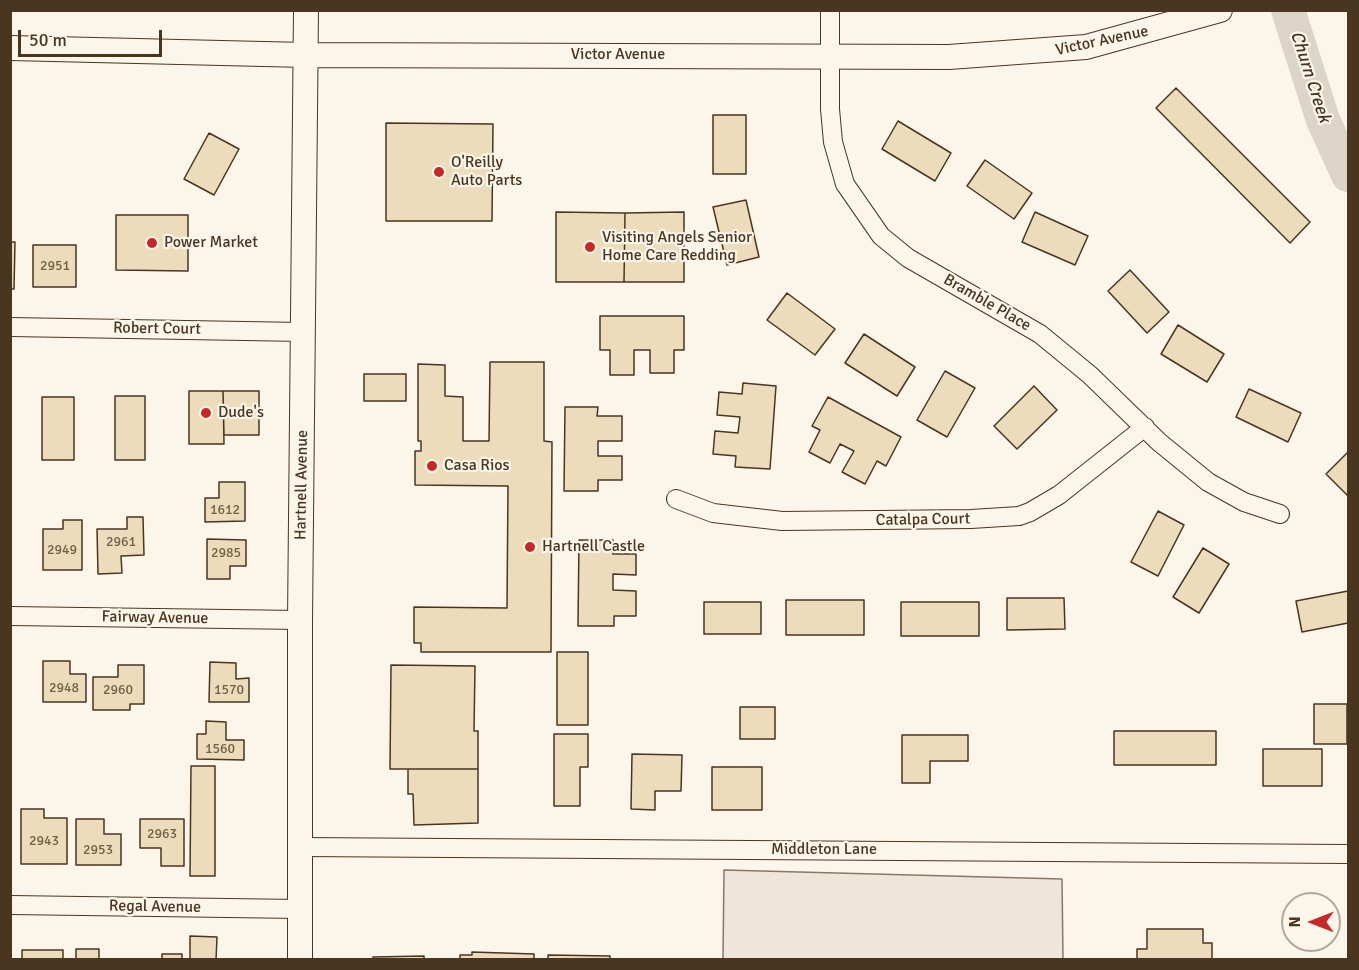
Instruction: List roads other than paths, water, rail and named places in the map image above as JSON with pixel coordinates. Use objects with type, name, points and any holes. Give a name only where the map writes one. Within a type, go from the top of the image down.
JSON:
[{"type":"main road","name":"Hartnell Avenue","points":[[300,960],[300,620],[306,10]]},
{"type":"main road","name":"Victor Avenue","points":[[10,48],[306,55],[949,57],[1057,51],[1113,41],[1220,10]]},
{"type":"street","name":"Bramble Place","points":[[830,10],[833,142],[844,181],[882,236],[908,258],[1040,334],[1090,375],[1208,482],[1244,502],[1280,514]]},
{"type":"street","name":"Robert Court","points":[[10,327],[303,332]]},
{"type":"street","name":"Catalpa Court","points":[[675,499],[713,513],[771,521],[1004,518],[1030,512],[1059,495],[1145,427]]},
{"type":"street","name":"Fairway Avenue","points":[[10,616],[300,620]]},
{"type":"street","name":"Middleton Lane","points":[[300,847],[1348,854]]},
{"type":"street","name":"Regal Avenue","points":[[10,905],[300,909]]},
{"type":"waterway","name":"Churn Creek","points":[[1288,10],[1323,120],[1348,175]]},
{"type":"place","name":"O'Reilly Auto Parts","points":[[439,172]]},
{"type":"place","name":"Power Market","points":[[152,243]]},
{"type":"place","name":"Visiting Angels Senior Home Care Redding","points":[[590,247]]},
{"type":"place","name":"Dude's","points":[[206,413]]},
{"type":"place","name":"Casa Rios","points":[[432,466]]},
{"type":"place","name":"Hartnell Castle","points":[[530,547]]}]
